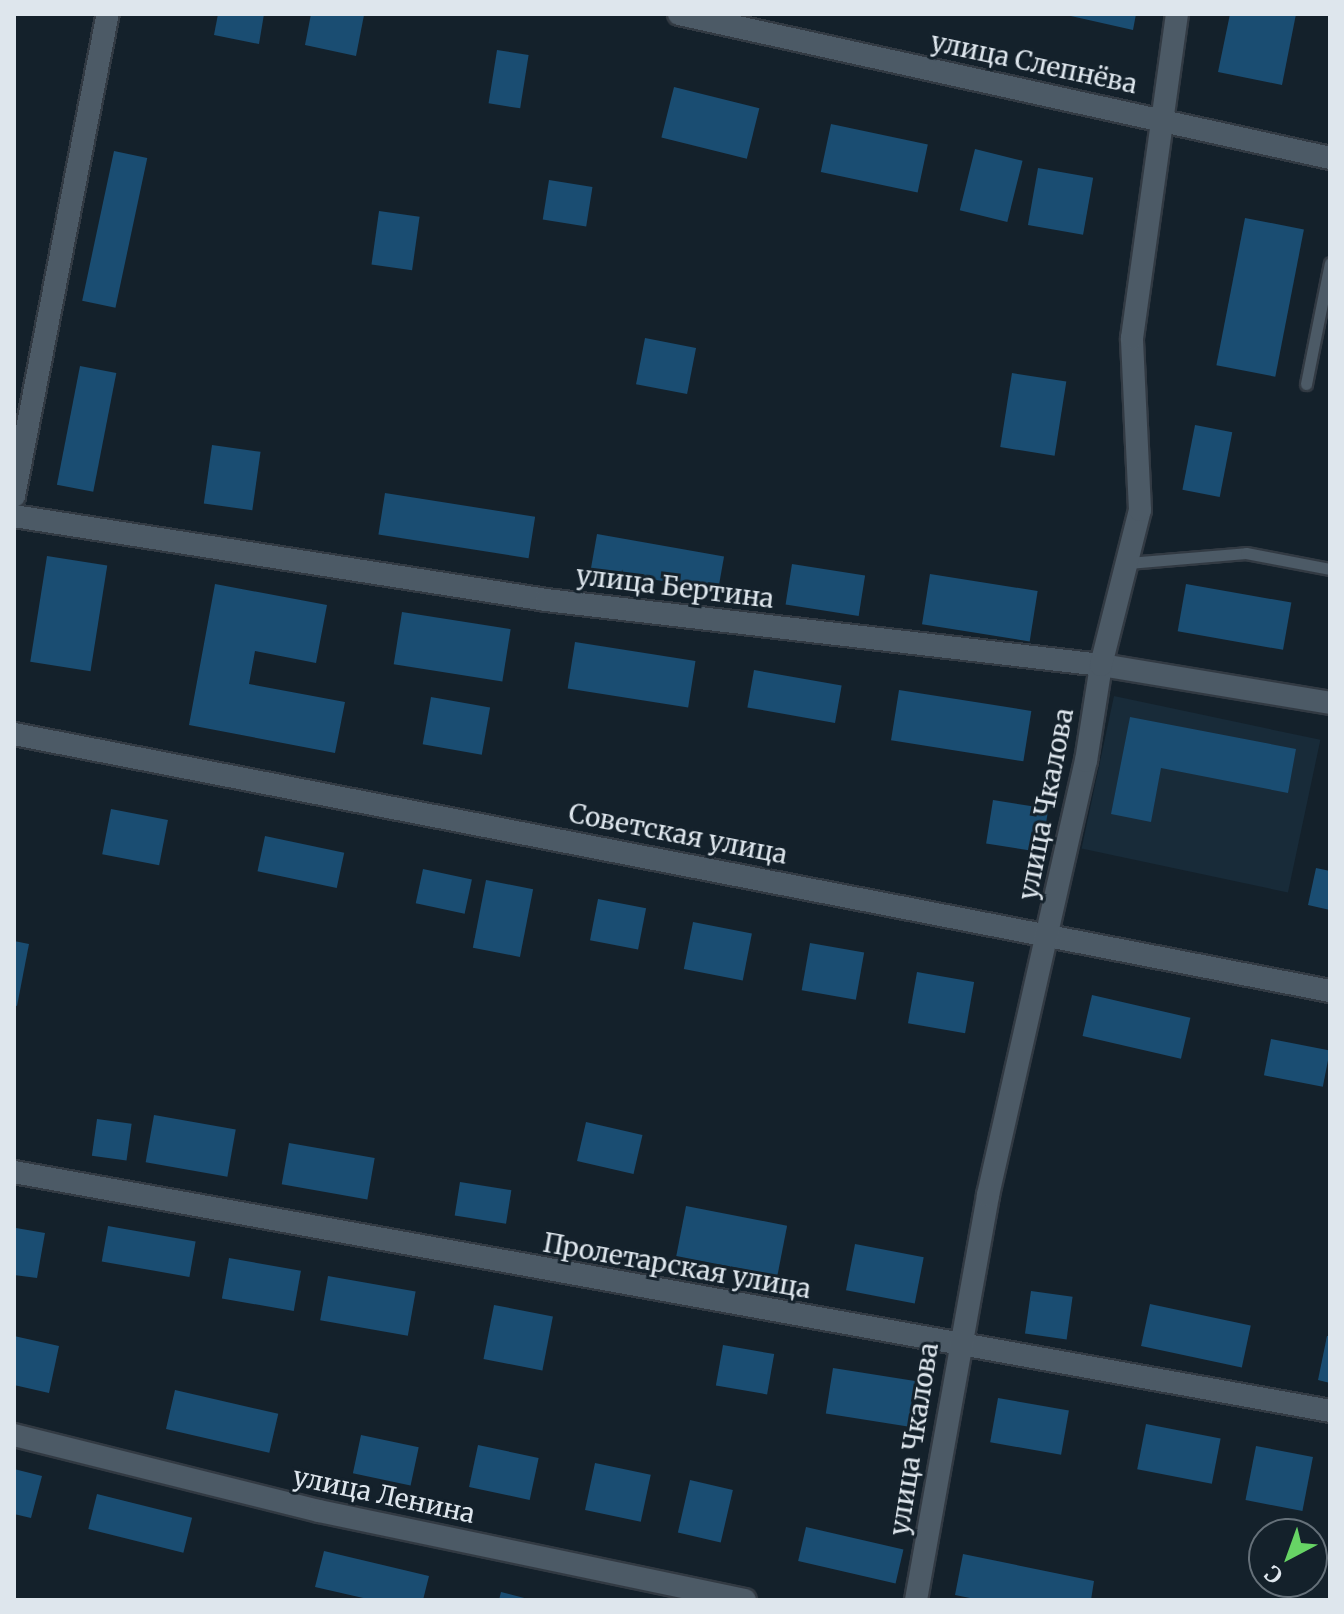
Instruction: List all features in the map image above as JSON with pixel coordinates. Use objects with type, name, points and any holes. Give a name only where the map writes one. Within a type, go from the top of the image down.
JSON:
[{"type":"street","points":[[14,496],[108,14]]},
{"type":"street","name":"улица Слепнёва","points":[[679,14],[1330,158]]},
{"type":"street","name":"улица Чкалова","points":[[916,1600],[958,1346],[1086,761],[1101,665],[1140,510],[1132,338],[1159,118],[1177,14]]},
{"type":"street","name":"улица Бертина","points":[[14,516],[546,600],[1101,665],[1330,703]]},
{"type":"street","name":"Советская улица","points":[[14,734],[1330,991]]},
{"type":"street","name":"Пролетарская улица","points":[[14,1172],[958,1346],[1330,1411]]},
{"type":"street","name":"улица Ленина","points":[[14,1435],[319,1511],[745,1600]]},
{"type":"lane","points":[[1306,384],[1330,263]]},
{"type":"lane","points":[[1128,563],[1246,553],[1330,569]]},
{"type":"shaded area","points":[[1114,696],[1320,740],[1288,892],[1082,849]]},
{"type":"building","points":[[218,14],[264,14],[259,44],[214,35]]},
{"type":"building","points":[[311,14],[364,15],[356,56],[305,45]]},
{"type":"building","points":[[1062,14],[1136,14],[1133,30]]},
{"type":"building","points":[[1230,14],[1296,14],[1282,85],[1218,72]]},
{"type":"building","points":[[497,50],[529,55],[520,108],[489,103]]},
{"type":"building","points":[[674,87],[759,108],[747,159],[661,137]]},
{"type":"building","points":[[831,124],[928,145],[918,193],[821,172]]},
{"type":"building","points":[[975,149],[1023,161],[1007,222],[960,210]]},
{"type":"building","points":[[114,151],[147,158],[115,308],[82,301]]},
{"type":"building","points":[[1038,168],[1093,178],[1083,235],[1028,225]]},
{"type":"building","points":[[549,180],[592,187],[586,226],[543,220]]},
{"type":"building","points":[[379,211],[420,217],[412,270],[371,264]]},
{"type":"building","points":[[1245,218],[1304,229],[1275,377],[1216,365]]},
{"type":"building","points":[[645,338],[696,348],[687,394],[636,384]]},
{"type":"building","points":[[80,366],[116,373],[93,492],[57,485]]},
{"type":"building","points":[[1012,373],[1066,382],[1055,456],[1000,447]]},
{"type":"building","points":[[1195,425],[1232,432],[1220,497],[1182,490]]},
{"type":"building","points":[[212,445],[261,452],[252,510],[204,503]]},
{"type":"building","points":[[385,493],[535,517],[529,558],[378,534]]},
{"type":"building","points":[[597,534],[724,556],[718,591],[591,568]]},
{"type":"building","points":[[47,556],[107,566],[91,671],[30,662]]},
{"type":"building","points":[[792,564],[865,576],[859,616],[786,604]]},
{"type":"building","points":[[930,574],[1038,591],[1030,641],[922,624]]},
{"type":"building","points":[[215,584],[327,605],[316,663],[255,651],[249,684],[345,702],[335,753],[189,725]]},
{"type":"building","points":[[1186,584],[1291,603],[1283,650],[1178,631]]},
{"type":"building","points":[[402,612],[511,629],[502,682],[394,664]]},
{"type":"building","points":[[575,642],[695,661],[688,708],[568,688]]},
{"type":"building","points":[[754,670],[842,685],[835,723],[747,707]]},
{"type":"building","points":[[899,690],[1031,711],[1023,761],[891,740]]},
{"type":"building","points":[[431,697],[490,707],[482,755],[423,744]]},
{"type":"building","points":[[1130,717],[1296,749],[1288,793],[1161,768],[1151,822],[1111,814]]},
{"type":"building","points":[[993,800],[1048,809],[1041,852],[986,843]]},
{"type":"building","points":[[111,809],[168,820],[159,865],[102,854]]},
{"type":"building","points":[[265,836],[344,853],[337,888],[258,871]]},
{"type":"building","points":[[1316,868],[1330,871],[1330,910],[1308,905]]},
{"type":"building","points":[[423,869],[472,879],[465,914],[416,903]]},
{"type":"building","points":[[486,880],[533,889],[520,957],[473,948]]},
{"type":"building","points":[[598,899],[646,908],[638,950],[590,940]]},
{"type":"building","points":[[693,922],[752,933],[743,981],[684,969]]},
{"type":"building","points":[[14,941],[29,944],[17,1006],[14,1005]]},
{"type":"building","points":[[810,943],[864,953],[856,1000],[802,990]]},
{"type":"building","points":[[917,972],[974,982],[965,1033],[908,1023]]},
{"type":"building","points":[[1092,995],[1190,1018],[1181,1059],[1083,1036]]},
{"type":"building","points":[[1271,1039],[1330,1050],[1323,1087],[1264,1075]]},
{"type":"building","points":[[154,1115],[236,1129],[227,1177],[146,1162]]},
{"type":"building","points":[[97,1119],[132,1124],[127,1161],[92,1156]]},
{"type":"building","points":[[586,1122],[643,1135],[634,1174],[577,1161]]},
{"type":"building","points":[[289,1143],[375,1158],[367,1199],[282,1184]]},
{"type":"building","points":[[460,1182],[511,1190],[506,1224],[455,1216]]},
{"type":"building","points":[[686,1206],[787,1226],[777,1276],[676,1256]]},
{"type":"building","points":[[108,1226],[196,1241],[189,1277],[102,1261]]},
{"type":"building","points":[[16,1228],[45,1233],[37,1278],[14,1275]]},
{"type":"building","points":[[855,1244],[924,1257],[915,1303],[846,1290]]},
{"type":"building","points":[[229,1258],[301,1271],[294,1311],[222,1298]]},
{"type":"building","points":[[328,1276],[416,1291],[408,1336],[320,1320]]},
{"type":"building","points":[[1031,1291],[1073,1297],[1067,1339],[1025,1334]]},
{"type":"building","points":[[1150,1304],[1251,1325],[1242,1367],[1141,1346]]},
{"type":"building","points":[[494,1305],[553,1316],[542,1370],[484,1359]]},
{"type":"building","points":[[14,1336],[59,1346],[49,1393],[14,1385]]},
{"type":"building","points":[[1327,1336],[1330,1336],[1330,1383],[1318,1380]]},
{"type":"building","points":[[723,1345],[774,1354],[767,1394],[716,1385]]},
{"type":"building","points":[[833,1368],[915,1381],[908,1426],[826,1413]]},
{"type":"building","points":[[175,1390],[278,1414],[269,1453],[166,1429]]},
{"type":"building","points":[[998,1398],[1069,1411],[1061,1455],[990,1442]]},
{"type":"building","points":[[1146,1424],[1221,1439],[1212,1484],[1137,1469]]},
{"type":"building","points":[[361,1435],[419,1447],[411,1485],[353,1473]]},
{"type":"building","points":[[478,1445],[539,1458],[530,1500],[469,1487]]},
{"type":"building","points":[[1256,1446],[1313,1457],[1302,1511],[1246,1500]]},
{"type":"building","points":[[595,1463],[651,1475],[641,1522],[585,1510]]},
{"type":"building","points":[[14,1469],[42,1476],[31,1518],[14,1514]]},
{"type":"building","points":[[690,1480],[733,1490],[721,1543],[678,1533]]},
{"type":"building","points":[[97,1494],[192,1518],[183,1553],[88,1529]]},
{"type":"building","points":[[806,1527],[903,1549],[896,1584],[798,1561]]},
{"type":"building","points":[[324,1551],[429,1576],[423,1600],[372,1600],[315,1587]]},
{"type":"building","points":[[963,1554],[1094,1581],[1091,1600],[980,1600],[955,1595]]},
{"type":"building","points":[[501,1592],[528,1599],[528,1600],[499,1600]]}]
